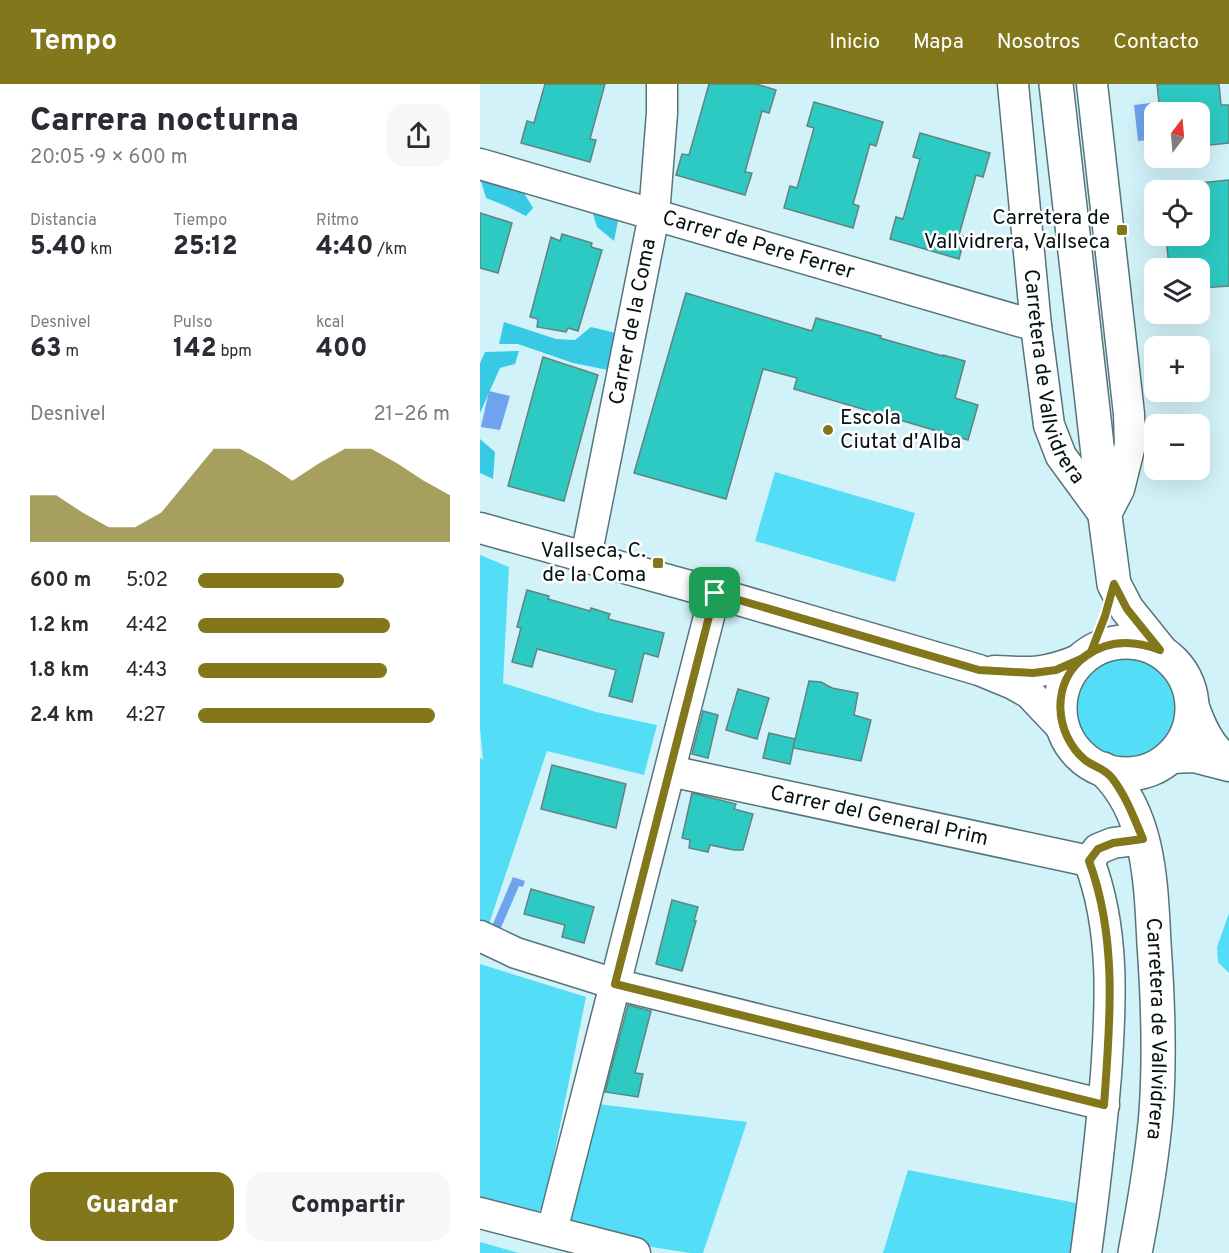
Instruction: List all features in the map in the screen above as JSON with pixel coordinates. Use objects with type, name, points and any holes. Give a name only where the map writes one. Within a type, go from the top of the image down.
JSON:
[{"type":"main road","name":"Carretera de Vallvidrera","points":[[1056,84],[1104,516],[1114,584],[1127,609],[1160,650]]},
{"type":"main road","name":"Carretera de Vallvidrera","points":[[1086,656],[1105,616],[1114,584]]},
{"type":"main road","points":[[1120,642],[1147,645],[1160,650],[1180,669],[1187,682],[1192,701],[1192,721],[1188,733],[1175,753],[1166,760],[1131,774],[1103,769],[1086,761],[1069,742],[1064,730],[1059,706],[1066,681],[1086,656],[1107,645],[1120,642]]},
{"type":"main road","name":"Carretera de Vallvidrera","points":[[1143,839],[1151,788],[1166,760]]},
{"type":"main road","name":"Carretera de Vallvidrera","points":[[1103,769],[1119,788],[1131,808],[1143,839],[1152,911],[1157,996],[1156,1112],[1150,1168],[1135,1253]]},
{"type":"street","name":"Carrer de la Coma","points":[[586,557],[654,214],[662,84]]},
{"type":"street","name":"Carretera de Vallvidrera","points":[[1013,84],[1036,326],[1050,425],[1061,456],[1104,516],[1119,489],[1130,445],[1129,414],[1092,84]]},
{"type":"street","name":"Carrer de Pere Ferrer","points":[[480,164],[1036,326]]},
{"type":"street","points":[[480,528],[715,593],[979,670],[1029,693],[1064,730]]},
{"type":"street","points":[[552,1231],[715,593]]},
{"type":"street","points":[[979,670],[1033,673],[1056,670],[1086,656]]},
{"type":"street","points":[[1192,701],[1208,740],[1223,758],[1229,761]]},
{"type":"street","points":[[1166,760],[1194,757],[1229,766]]},
{"type":"street","name":"Carrer del General Prim","points":[[670,771],[1089,861]]},
{"type":"street","points":[[1089,861],[1098,849],[1113,843],[1143,839]]},
{"type":"street","name":"Carretera de Vallvidrera","points":[[1086,1253],[1104,1105],[1109,1038],[1110,955],[1097,883],[1089,861]]},
{"type":"street","points":[[480,936],[516,953],[615,984],[1104,1105]]},
{"type":"street","points":[[480,1213],[635,1253]]},
{"type":"shaded area","points":[[1144,104],[1144,141],[1138,141],[1134,105]]},
{"type":"shaded area","points":[[500,176],[518,183],[533,208],[526,216],[486,198],[481,181]]},
{"type":"shaded area","points":[[612,207],[618,221],[614,241],[597,227],[592,211]]},
{"type":"shaded area","points":[[504,322],[556,339],[575,340],[591,327],[620,334],[618,372],[573,363],[518,344],[499,344]]},
{"type":"shaded area","points":[[519,351],[515,364],[500,368],[480,413],[480,363],[485,352]]},
{"type":"shaded area","points":[[489,391],[510,396],[500,430],[481,427]]},
{"type":"shaded area","points":[[480,439],[495,452],[493,479],[480,473]]},
{"type":"shaded area","points":[[775,472],[915,513],[895,582],[755,541]]},
{"type":"shaded area","points":[[480,555],[509,567],[503,683],[596,712],[657,725],[644,775],[547,751],[488,927],[480,923],[480,758],[483,760],[480,729]]},
{"type":"shaded area","points":[[1126,658],[1154,666],[1168,680],[1176,708],[1168,736],[1154,750],[1126,758],[1098,750],[1084,736],[1076,708],[1084,680],[1098,666]]},
{"type":"shaded area","points":[[513,877],[525,881],[523,887],[519,886],[500,930],[492,926]]},
{"type":"shaded area","points":[[1229,913],[1229,973],[1218,962],[1217,947]]},
{"type":"shaded area","points":[[480,964],[586,997],[545,1200],[540,1210],[532,1215],[480,1204]]},
{"type":"shaded area","points":[[597,1104],[747,1122],[703,1253],[581,1236],[567,1222]]},
{"type":"shaded area","points":[[908,1170],[1081,1204],[1075,1253],[883,1253]]},
{"type":"shaded area","points":[[480,1242],[519,1253],[480,1253]]},
{"type":"building","points":[[545,84],[605,84],[590,139],[596,140],[590,162],[521,143],[527,121],[534,123]]},
{"type":"building","points":[[709,84],[756,84],[776,90],[769,113],[762,111],[745,172],[752,173],[745,195],[676,175],[682,154],[689,155]]},
{"type":"building","points":[[1157,84],[1219,84],[1221,105],[1229,105],[1229,143],[1210,145],[1210,102],[1159,102]]},
{"type":"building","points":[[814,102],[883,122],[876,146],[870,144],[853,204],[859,206],[853,228],[784,208],[790,186],[797,188],[814,128],[807,126]]},
{"type":"building","points":[[920,133],[990,153],[983,177],[976,175],[959,235],[965,237],[959,259],[890,239],[896,217],[903,219],[920,159],[913,157]]},
{"type":"building","points":[[1229,180],[1229,286],[1210,287],[1210,258],[1168,258],[1167,246],[1210,246],[1210,182]]},
{"type":"building","points":[[480,213],[512,223],[498,273],[480,268]]},
{"type":"building","points":[[562,234],[592,243],[591,247],[602,250],[578,331],[568,328],[566,332],[537,327],[538,319],[530,317],[551,237],[560,241]]},
{"type":"building","points":[[686,293],[812,331],[816,318],[965,361],[955,398],[978,405],[968,440],[794,389],[797,378],[763,369],[726,499],[634,473]]},
{"type":"building","points":[[543,357],[598,375],[564,501],[508,486]]},
{"type":"building","points":[[527,590],[549,596],[548,599],[610,614],[608,619],[664,633],[658,657],[644,653],[632,702],[609,696],[616,670],[537,649],[532,667],[512,662],[521,628],[517,627]]},
{"type":"building","points":[[809,681],[821,682],[832,688],[858,693],[854,715],[871,720],[861,761],[793,748]]},
{"type":"building","points":[[738,689],[769,698],[757,739],[726,730]]},
{"type":"building","points":[[703,711],[718,715],[708,758],[692,754]]},
{"type":"building","points":[[769,733],[795,739],[790,764],[763,758]]},
{"type":"building","points":[[552,765],[626,784],[616,828],[541,809]]},
{"type":"building","points":[[692,793],[736,804],[734,809],[753,814],[743,850],[710,845],[708,852],[689,848],[690,840],[682,838]]},
{"type":"building","points":[[531,889],[594,907],[584,943],[562,937],[565,925],[524,914]]},
{"type":"building","points":[[672,900],[698,907],[682,971],[656,964]]},
{"type":"building","points":[[628,1005],[651,1011],[635,1073],[643,1074],[638,1097],[605,1092]]},
{"type":"place","name":"Carretera de Vallvidrera, Vallseca","points":[[1122,230]]},
{"type":"place","name":"Escola Ciutat d'Alba","points":[[828,430]]},
{"type":"place","name":"Vallseca, C. de la Coma","points":[[658,563]]},
{"type":"route","points":[[715,593],[615,984],[1104,1105],[1109,1038],[1110,955],[1097,883],[1089,861],[1098,849],[1113,843],[1143,839],[1131,808],[1110,775],[1086,761],[1069,742],[1059,706],[1066,681],[1076,664],[1091,652],[1120,642],[1147,645],[1160,650],[1127,609],[1114,584],[1091,652],[1056,670],[1033,673],[979,670],[715,593]]}]
